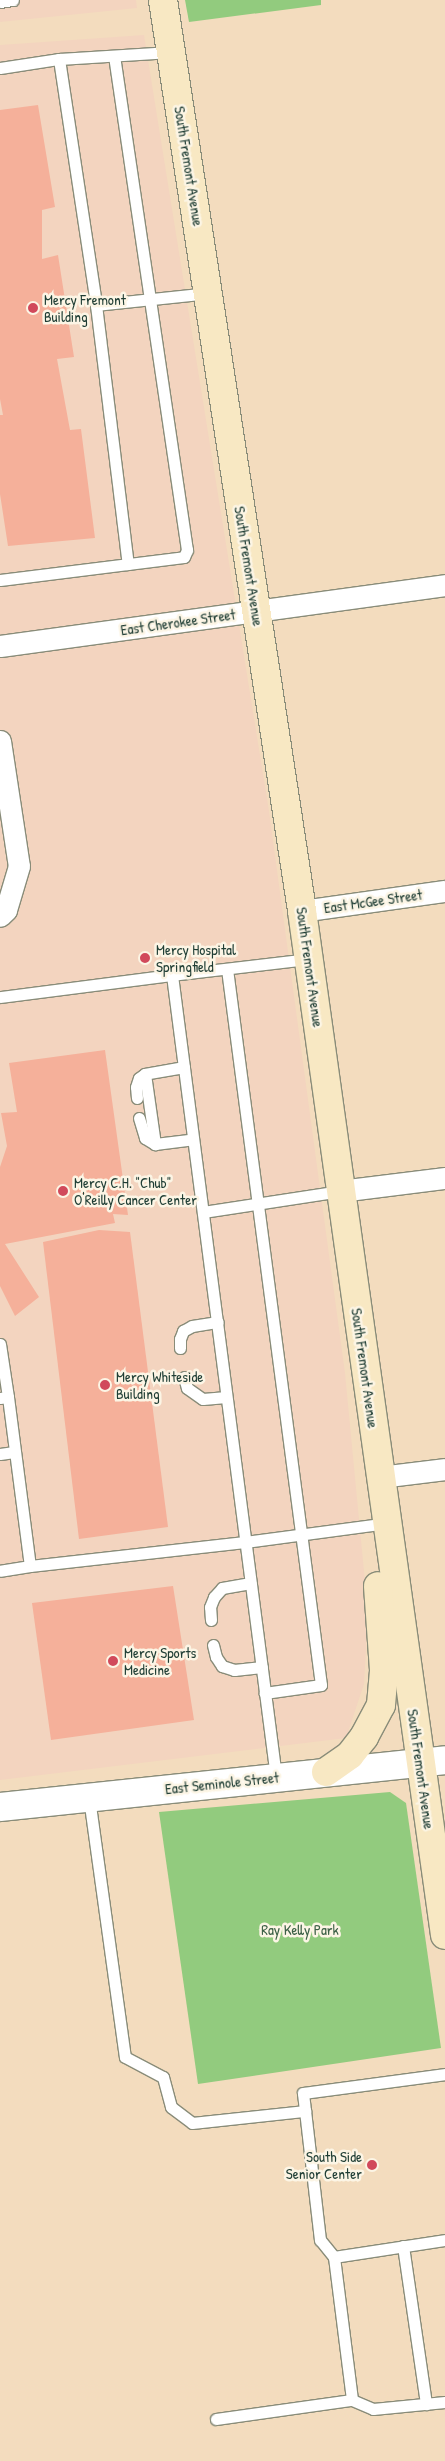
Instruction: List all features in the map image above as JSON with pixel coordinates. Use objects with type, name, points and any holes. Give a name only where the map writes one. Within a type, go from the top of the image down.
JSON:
[{"type":"main road","name":"South Fremont Avenue","points":[[164,0],[302,911],[386,1523],[432,1762],[445,1935]]},
{"type":"main road","points":[[326,1772],[350,1755],[364,1738],[381,1705],[384,1670],[378,1556],[386,1523]]},
{"type":"street","name":"East Cherokee Street","points":[[0,646],[445,585]]},
{"type":"street","points":[[0,740],[19,866],[8,880],[6,910],[0,916]]},
{"type":"street","name":"East McGee Street","points":[[302,911],[445,891]]},
{"type":"street","points":[[340,1191],[445,1178]]},
{"type":"street","points":[[380,1477],[445,1469]]},
{"type":"street","name":"East Seminole Street","points":[[0,1807],[432,1762]]},
{"type":"lane","points":[[0,2],[13,0]]},
{"type":"lane","points":[[0,68],[59,59],[171,52]]},
{"type":"lane","points":[[0,580],[184,557],[187,550],[114,57]]},
{"type":"lane","points":[[59,59],[96,305],[128,564]]},
{"type":"lane","points":[[96,305],[208,293]]},
{"type":"lane","points":[[0,997],[308,959]]},
{"type":"lane","points":[[227,969],[321,1686],[265,1693]]},
{"type":"lane","points":[[172,976],[276,1777]]},
{"type":"lane","points":[[137,1098],[136,1088],[139,1078],[145,1074],[184,1067]]},
{"type":"lane","points":[[145,1074],[156,1144]]},
{"type":"lane","points":[[139,1118],[146,1138],[156,1144],[193,1139]]},
{"type":"lane","points":[[202,1212],[258,1205],[340,1191]]},
{"type":"lane","points":[[180,1348],[180,1339],[183,1331],[192,1326],[218,1322]]},
{"type":"lane","points":[[0,1344],[4,1397],[14,1452],[30,1566]]},
{"type":"lane","points":[[184,1377],[187,1388],[203,1399],[226,1397]]},
{"type":"lane","points":[[0,1454],[14,1452]]},
{"type":"lane","points":[[0,1571],[386,1523]]},
{"type":"lane","points":[[211,1620],[210,1607],[214,1597],[222,1588],[251,1583]]},
{"type":"lane","points":[[214,1645],[216,1657],[222,1666],[234,1670],[262,1667]]},
{"type":"lane","points":[[89,1798],[125,2057],[163,2076],[171,2107],[192,2123],[305,2111]]},
{"type":"lane","points":[[352,2400],[334,2257],[320,2240],[303,2093],[445,2074]]},
{"type":"lane","points":[[334,2257],[445,2240]]},
{"type":"lane","points":[[403,2246],[426,2404]]},
{"type":"lane","points":[[216,2419],[352,2400],[373,2409],[445,2402]]},
{"type":"shaded area","points":[[0,0],[136,0],[137,8],[0,22]]},
{"type":"shaded area","name":"Mercy Hospital Springfield","points":[[144,35],[269,811],[345,1373],[368,1613],[364,1684],[346,1738],[0,1780],[0,45]]},
{"type":"green space","points":[[185,0],[321,0],[321,5],[189,22]]},
{"type":"green space","name":"Ray Kelly Park","points":[[390,1792],[406,1803],[441,2048],[198,2084],[159,1812]]},
{"type":"building","name":"Mercy Fremont Building","points":[[38,105],[55,207],[42,210],[42,259],[58,255],[74,357],[57,359],[70,430],[81,429],[95,538],[8,546],[0,494],[0,415],[3,415],[0,399],[0,110]]},
{"type":"building","name":"Mercy C.H. \"Chub\" O'Reilly Cancer Center","points":[[105,1050],[128,1215],[113,1214],[115,1223],[5,1244],[39,1297],[15,1316],[0,1286],[0,1167],[7,1146],[1,1113],[17,1112],[9,1063]]},
{"type":"building","name":"Mercy Whiteside Building","points":[[99,1230],[130,1232],[168,1527],[79,1539],[43,1242]]},
{"type":"building","name":"Mercy Sports Medicine","points":[[173,1586],[194,1720],[51,1740],[32,1603]]},
{"type":"place","name":"Mercy Fremont Building","points":[[33,308]]},
{"type":"place","name":"Mercy Hospital Springfield","points":[[145,958]]},
{"type":"place","name":"Mercy C.H. \"Chub\" O'Reilly Cancer Center","points":[[63,1191]]},
{"type":"place","name":"Mercy Whiteside Building","points":[[105,1385]]},
{"type":"place","name":"Mercy Sports Medicine","points":[[113,1661]]},
{"type":"place","name":"South Side Senior Center","points":[[372,2165]]}]
